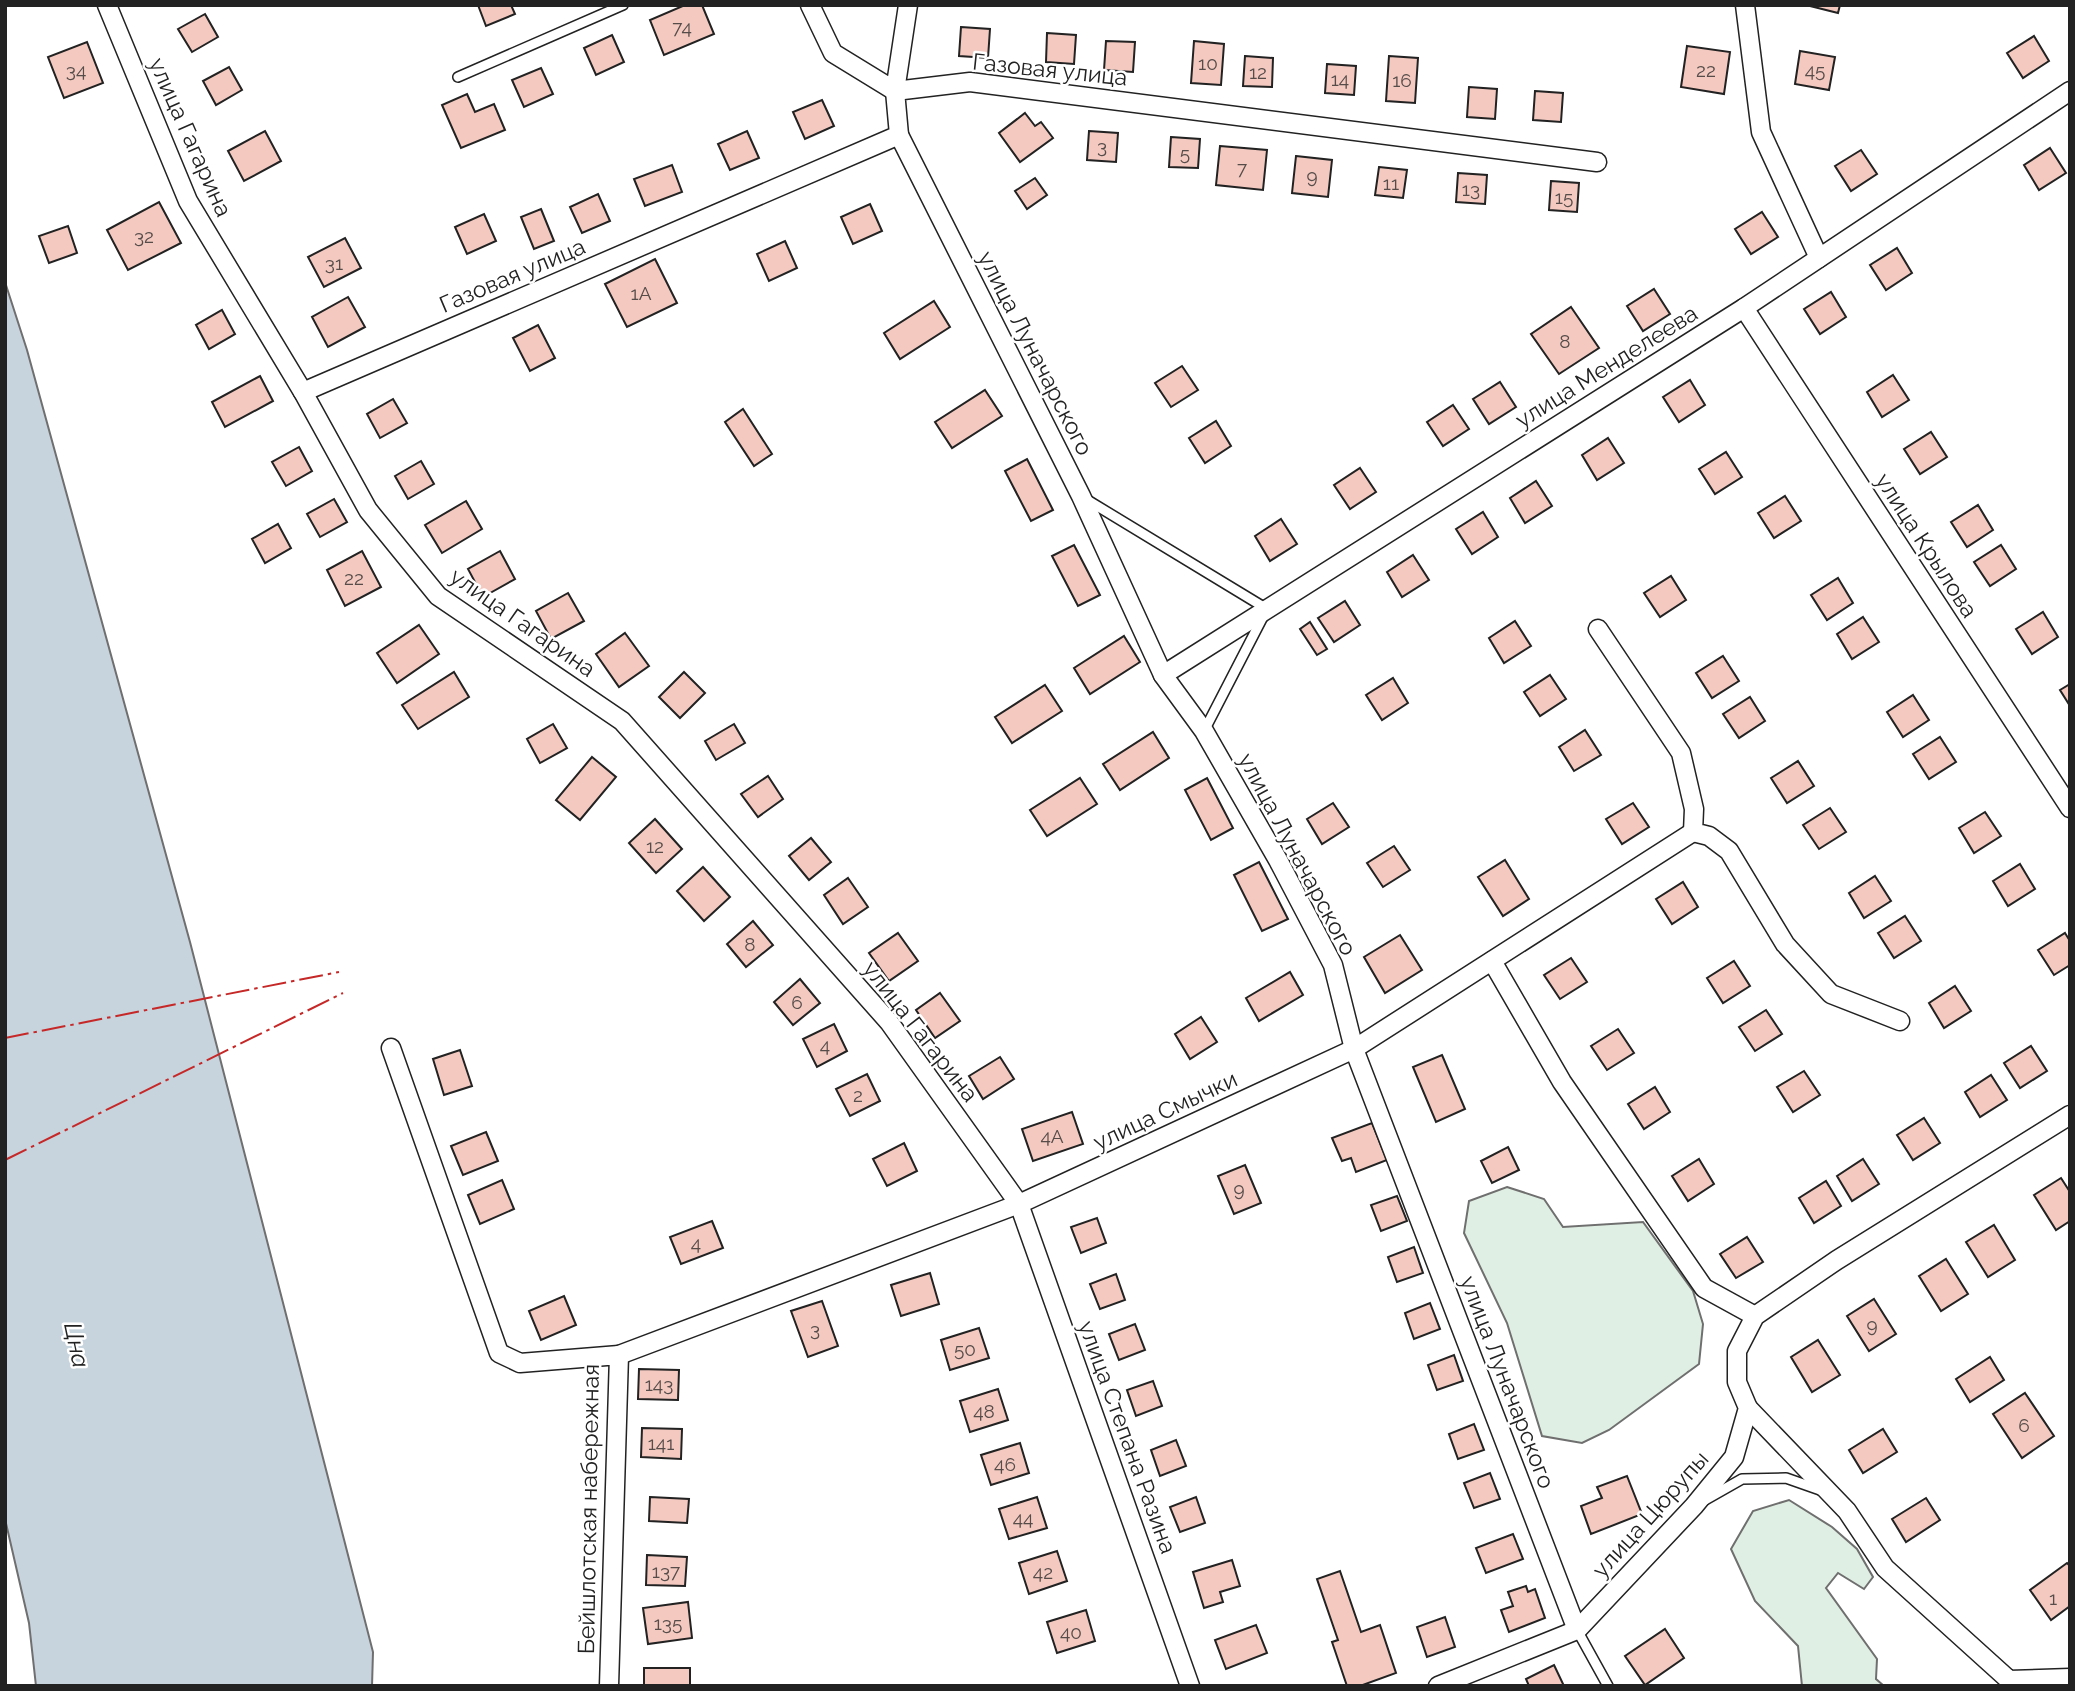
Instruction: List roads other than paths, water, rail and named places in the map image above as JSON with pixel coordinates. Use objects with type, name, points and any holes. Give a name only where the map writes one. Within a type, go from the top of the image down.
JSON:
[{"type":"street","name":"улица Гагарина","points":[[107,5],[188,201],[303,392],[369,510],[438,596],[622,721],[889,1022],[1019,1204]]},
{"type":"street","points":[[810,5],[833,53],[895,91]]},
{"type":"street","points":[[900,135],[895,91],[908,5]]},
{"type":"street","points":[[1745,5],[1761,132],[1819,258]]},
{"type":"street","name":"Газовая улица","points":[[895,91],[970,82],[1597,162]]},
{"type":"street","name":"улица Менделеева","points":[[1163,675],[1744,308],[2067,99]]},
{"type":"street","name":"Газовая улица","points":[[303,392],[900,135]]},
{"type":"street","name":"улица Луначарского","points":[[900,135],[1081,496],[1163,675],[1203,731],[1278,860],[1333,965],[1354,1049],[1577,1630]]},
{"type":"street","name":"улица Крылова","points":[[1744,308],[2070,808]]},
{"type":"street","points":[[1598,629],[1681,753],[1694,809],[1693,832],[1710,836],[1729,851],[1786,944],[1831,994],[1900,1021]]},
{"type":"street","name":"улица Смычки","points":[[619,1355],[1019,1204],[1354,1049],[1693,832]]},
{"type":"street","points":[[1492,961],[1562,1082],[1704,1288],[1755,1316]]},
{"type":"street","name":"Бейшлотская набережная","points":[[391,1048],[499,1353],[520,1363],[619,1355],[609,1686]]},
{"type":"street","points":[[2070,1115],[1837,1260],[1755,1316],[1737,1352],[1737,1382],[1748,1408],[1847,1511],[1885,1568],[2010,1680],[2070,1678]]},
{"type":"street","name":"улица Степана Разина","points":[[1019,1204],[1190,1686]]},
{"type":"street","name":"улица Цюрупы","points":[[1438,1686],[1577,1630],[1694,1506],[1734,1457],[1748,1408]]},
{"type":"lane","points":[[458,77],[623,5]]},
{"type":"lane","points":[[1081,496],[1267,609],[1203,731]]},
{"type":"lane","points":[[1694,1506],[1742,1479],[1786,1478],[1831,1494]]},
{"type":"lane","points":[[1577,1630],[1608,1686]]},
{"type":"water","name":"Цна","points":[[5,282],[27,350],[190,942],[373,1652],[372,1686],[36,1686],[29,1623],[5,1519]]}]
